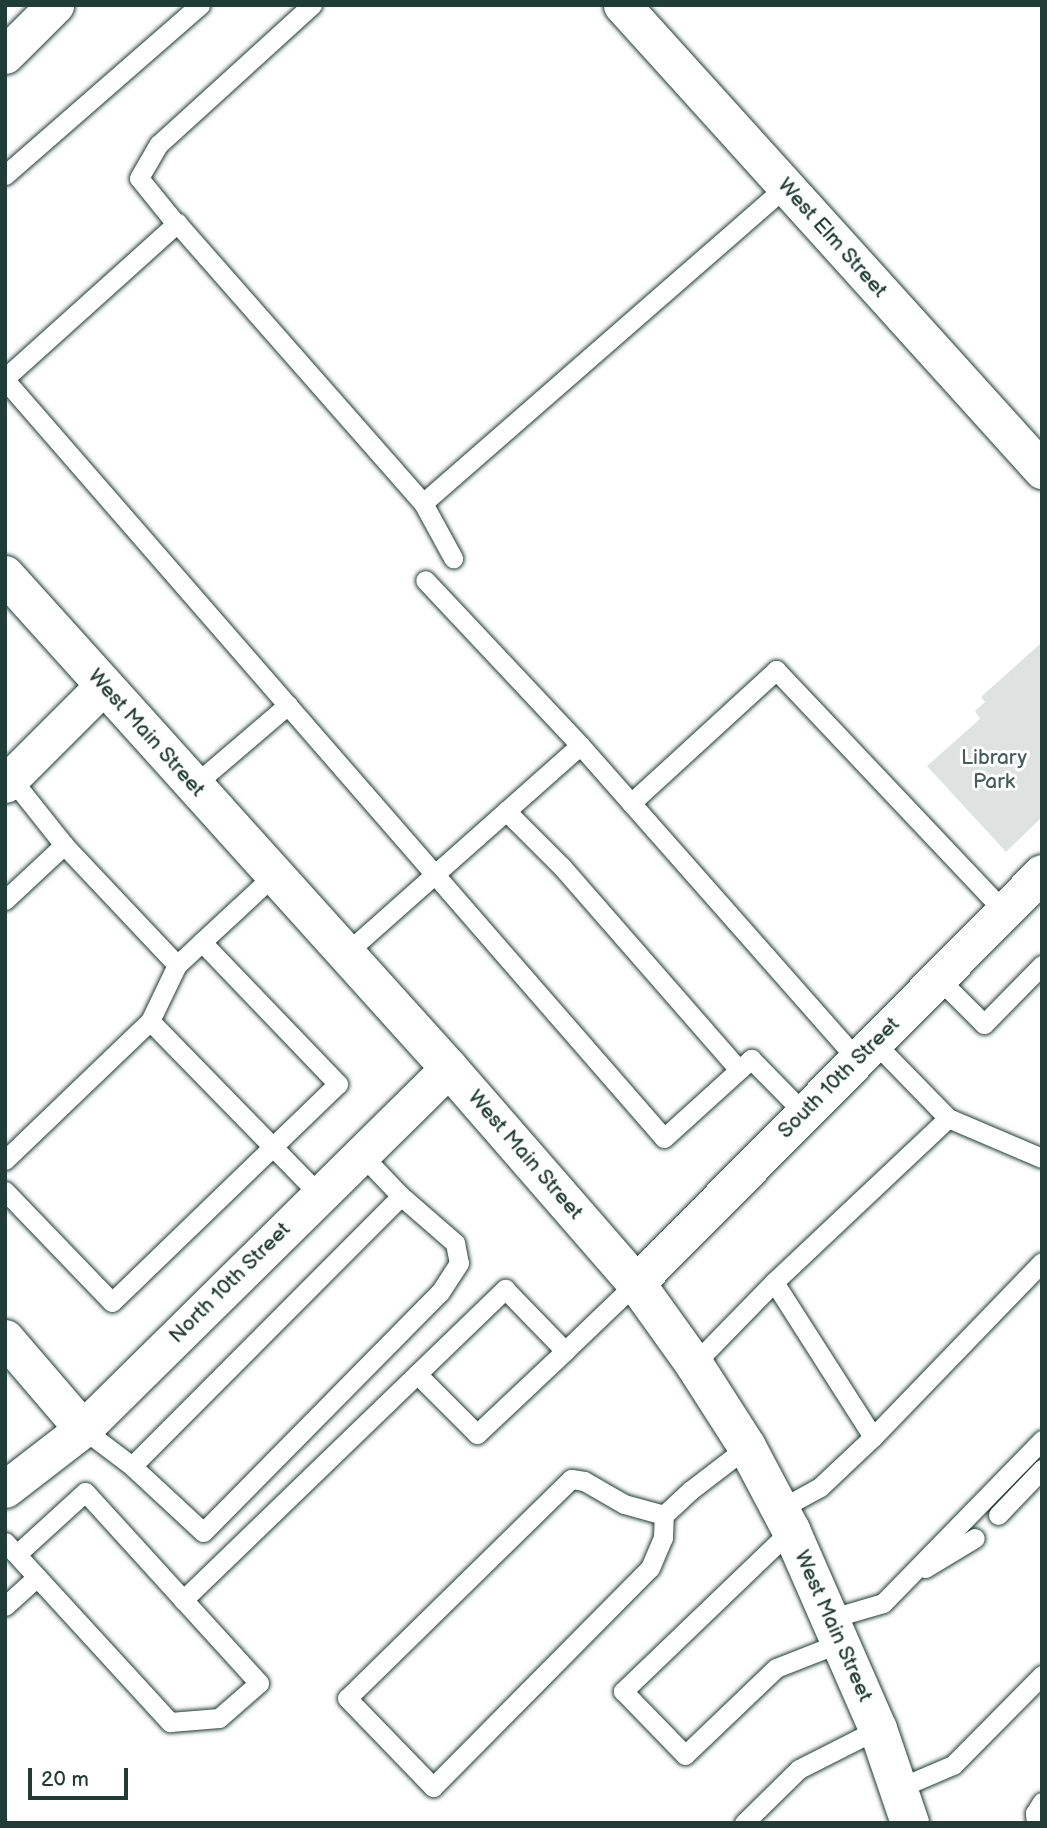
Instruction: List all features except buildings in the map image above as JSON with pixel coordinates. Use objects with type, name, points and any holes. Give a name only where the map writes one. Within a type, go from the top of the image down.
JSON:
[{"type":"main road","name":"West Main Street","points":[[9,589],[103,686],[449,1068],[636,1283],[694,1364],[747,1447],[785,1519],[837,1630],[878,1729],[905,1805]]},
{"type":"street","points":[[5,55],[55,5]]},
{"type":"street","name":"West Elm Street","points":[[622,5],[1042,470]]},
{"type":"street","points":[[7,778],[103,686]]},
{"type":"street","name":"South 10th Street","points":[[636,1283],[938,978],[1029,893]]},
{"type":"street","name":"North 10th Street","points":[[5,1489],[83,1429],[449,1068]]},
{"type":"street","points":[[5,1338],[83,1429]]},
{"type":"lane","points":[[5,175],[200,5]]},
{"type":"lane","points":[[312,5],[159,144],[139,178],[177,225],[423,503],[453,558]]},
{"type":"lane","points":[[423,503],[786,186]]},
{"type":"lane","points":[[177,225],[5,379],[664,1138],[751,1059],[804,1113]]},
{"type":"lane","points":[[425,580],[866,1051],[948,1118],[1042,1158]]},
{"type":"lane","points":[[631,803],[776,670],[1029,893]]},
{"type":"lane","points":[[193,786],[288,705]]},
{"type":"lane","points":[[345,954],[580,745]]},
{"type":"lane","points":[[7,778],[64,845],[177,965]]},
{"type":"lane","points":[[506,811],[562,867],[739,1070]]},
{"type":"lane","points":[[5,900],[64,845]]},
{"type":"lane","points":[[5,1160],[150,1021],[177,965],[274,875]]},
{"type":"lane","points":[[5,1191],[112,1302],[338,1084],[202,942]]},
{"type":"lane","points":[[938,978],[984,1024],[1042,965]]},
{"type":"lane","points":[[150,1021],[319,1194]]},
{"type":"lane","points":[[694,1364],[774,1282],[948,1118]]},
{"type":"lane","points":[[83,1429],[132,1466],[203,1532],[440,1292],[459,1263],[455,1243],[401,1196],[360,1153]]},
{"type":"lane","points":[[132,1466],[401,1196]]},
{"type":"lane","points":[[1042,1262],[873,1437],[785,1519],[623,1691],[685,1755],[776,1668],[883,1603],[1042,1440]]},
{"type":"lane","points":[[774,1282],[873,1437]]},
{"type":"lane","points":[[417,1374],[477,1434],[636,1283]]},
{"type":"lane","points":[[183,1600],[505,1289],[565,1350]]},
{"type":"lane","points":[[664,1514],[624,1504],[584,1481],[571,1479],[347,1698],[433,1787],[650,1569],[663,1538],[664,1514],[747,1447]]},
{"type":"lane","points":[[998,1515],[1042,1469]]},
{"type":"lane","points":[[85,1492],[183,1600],[259,1683],[219,1718],[170,1722],[11,1548],[85,1492]]},
{"type":"lane","points":[[909,1576],[965,1547],[975,1538]]},
{"type":"lane","points":[[5,1606],[37,1577]]},
{"type":"lane","points":[[905,1805],[953,1765],[1042,1675]]},
{"type":"lane","points":[[744,1823],[799,1769],[878,1729]]},
{"type":"lane","points":[[1036,1823],[1035,1812],[1042,1802]]},
{"type":"green space","name":"Library Park","points":[[1042,642],[1042,817],[1006,852],[927,766],[980,719],[975,711],[985,702],[981,697]]}]
